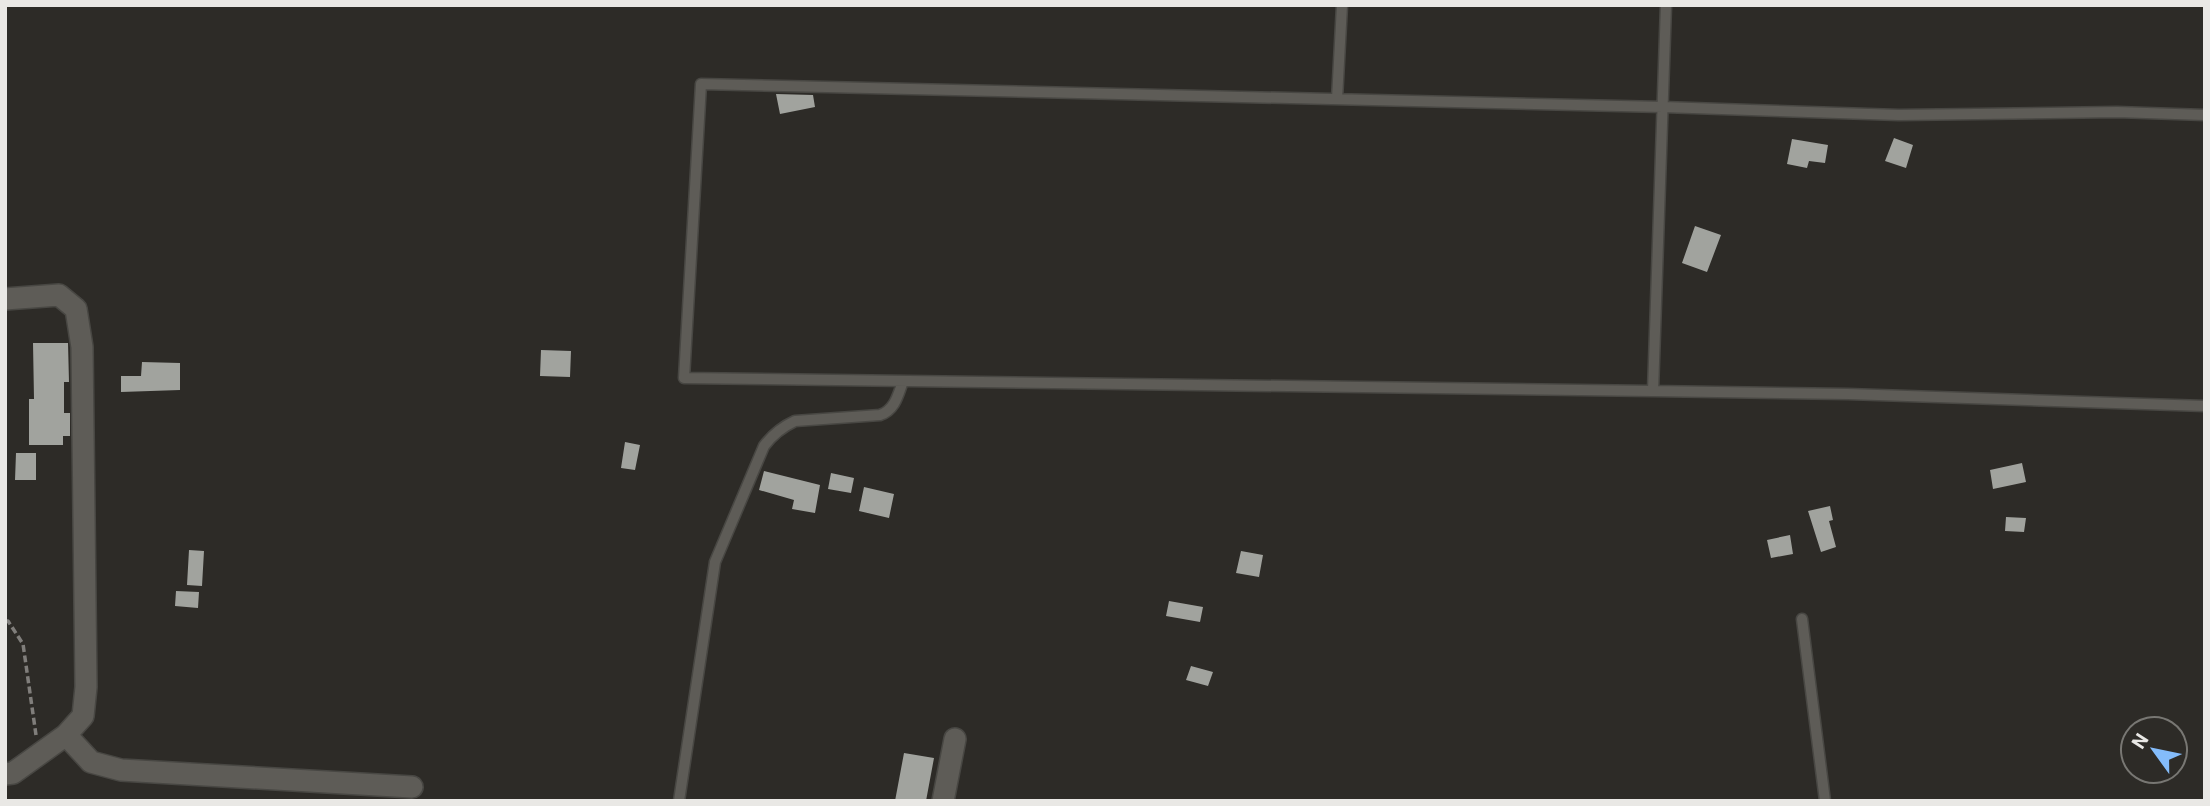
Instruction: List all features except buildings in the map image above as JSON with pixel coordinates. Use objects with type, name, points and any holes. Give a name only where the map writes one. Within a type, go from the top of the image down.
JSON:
[{"type":"street","points":[[5,299],[59,295],[76,309],[82,347],[86,687],[83,716],[66,735],[13,773],[5,774]]},
{"type":"street","points":[[66,735],[90,762],[121,771],[412,787]]},
{"type":"street","points":[[943,801],[955,739]]},
{"type":"lane","points":[[1338,99],[1342,5]]},
{"type":"lane","points":[[1653,391],[1665,5]]},
{"type":"lane","points":[[2205,115],[2117,112],[1899,115],[701,84],[684,378],[1848,394],[2205,406]]},
{"type":"lane","points":[[679,801],[715,562],[764,446],[778,431],[795,421],[887,413],[894,406],[903,381]]},
{"type":"lane","points":[[1801,619],[1825,801]]},
{"type":"path","points":[[5,621],[8,621],[23,644],[38,754]]}]
